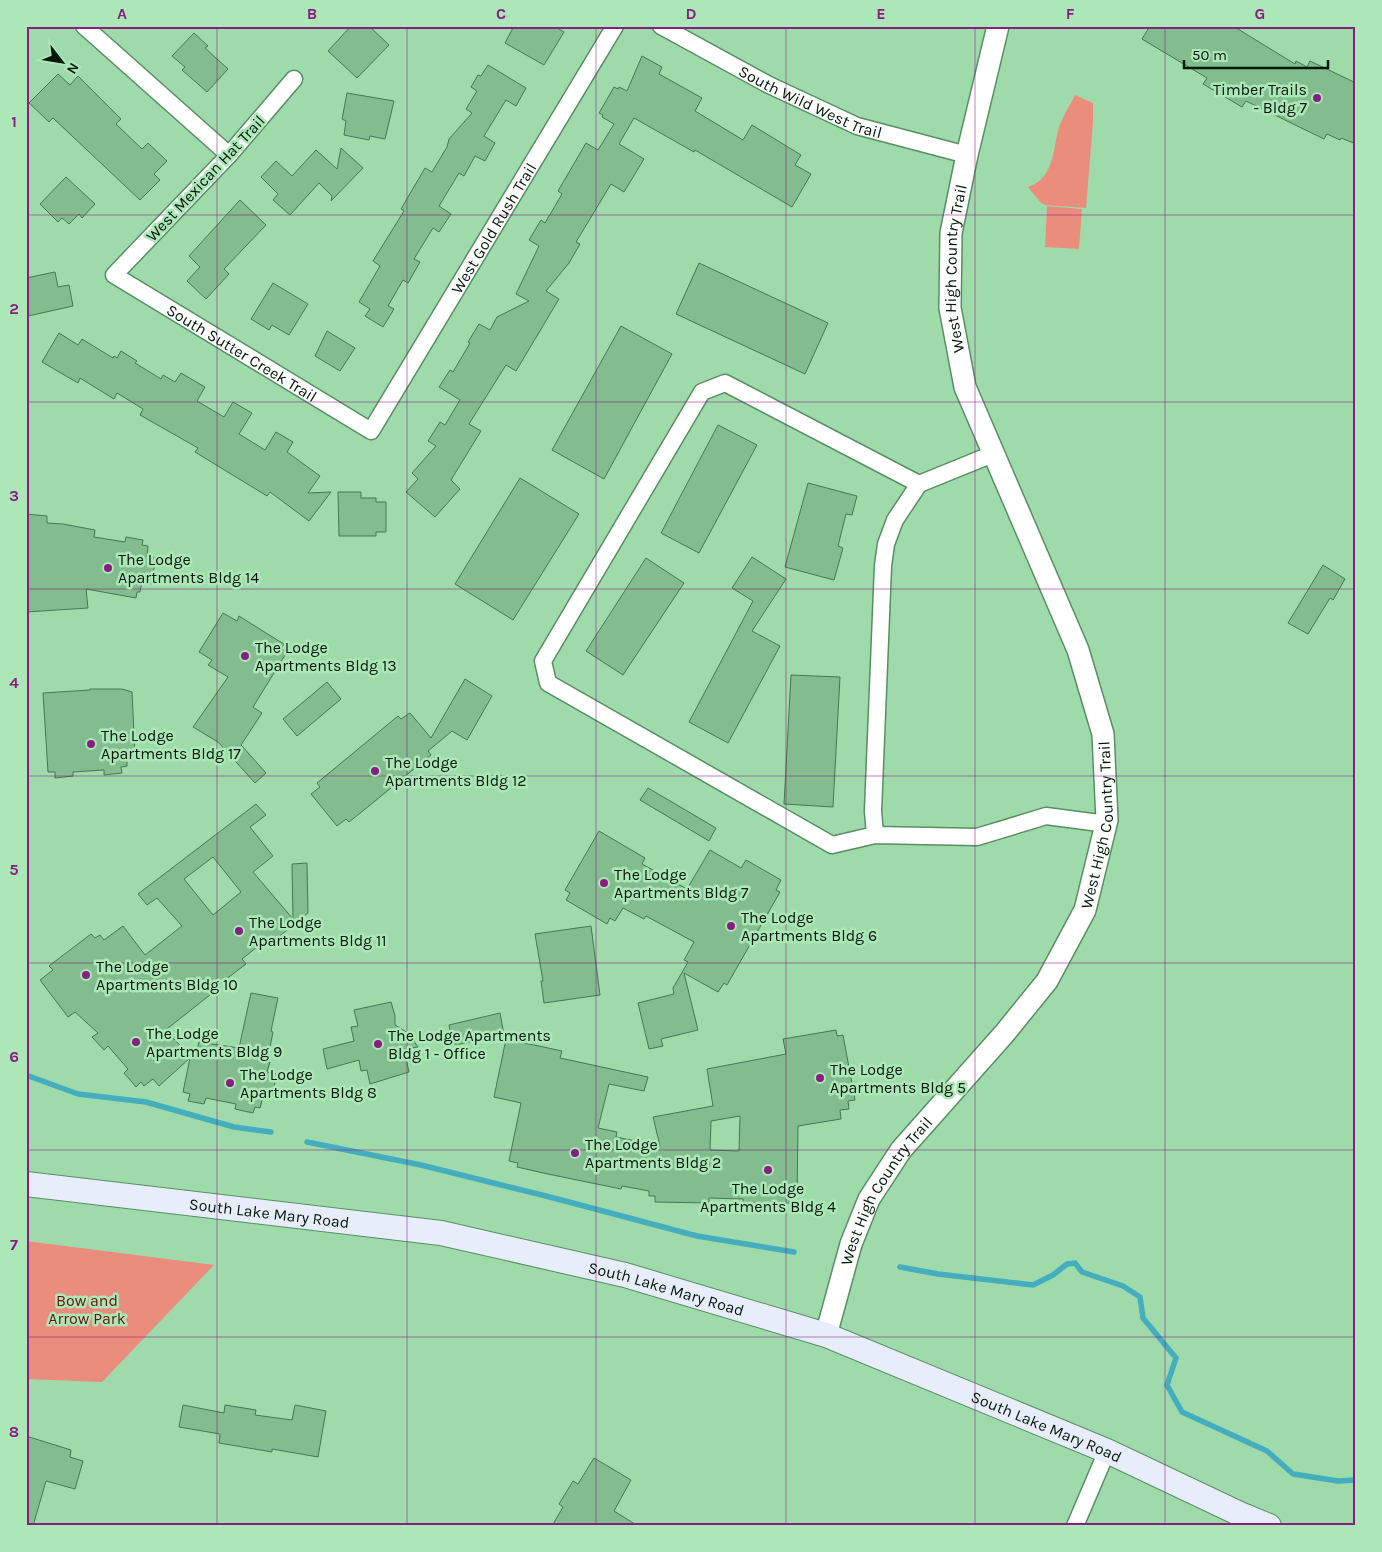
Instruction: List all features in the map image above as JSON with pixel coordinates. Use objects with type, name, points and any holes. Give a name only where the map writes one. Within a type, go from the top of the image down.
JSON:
[{"type":"main road","name":"South Lake Mary Road","points":[[26,1184],[441,1233],[625,1275],[826,1335],[1107,1451],[1269,1526]]},
{"type":"street","points":[[84,26],[229,155]]},
{"type":"street","name":"West Gold Rush Trail","points":[[371,431],[615,26]]},
{"type":"street","name":"South Wild West Trail","points":[[661,26],[769,85],[857,126],[967,155]]},
{"type":"street","name":"West High Country Trail","points":[[826,1335],[851,1244],[869,1199],[902,1150],[1004,1034],[1046,981],[1085,910],[1106,824],[1103,734],[1078,650],[965,387],[950,308],[951,233],[967,155],[998,26]]},
{"type":"street","name":"West Mexican Hat Trail","points":[[114,275],[229,155],[294,79]]},
{"type":"street","name":"South Sutter Creek Trail","points":[[114,275],[371,431]]},
{"type":"street","points":[[919,484],[725,382],[702,392],[543,662],[548,684],[832,845],[875,836],[977,837],[1046,816],[1106,824]]},
{"type":"street","points":[[875,836],[873,811],[883,566],[886,544],[896,520],[919,484],[993,454]]},
{"type":"street","points":[[1075,1526],[1107,1451]]},
{"type":"green space","points":[[1075,95],[1093,103],[1086,208],[1045,205],[1041,203],[1028,187],[1043,178],[1047,171],[1053,156],[1059,126]]},
{"type":"green space","points":[[1047,206],[1082,209],[1079,249],[1045,247]]},
{"type":"green space","name":"Bow and Arrow Park","points":[[26,1241],[214,1265],[102,1382],[26,1379]]},
{"type":"building","points":[[351,26],[369,26],[389,45],[357,78],[328,51]]},
{"type":"building","points":[[514,26],[554,26],[564,32],[544,65],[505,43]]},
{"type":"building","points":[[1150,26],[1233,26],[1295,64],[1296,61],[1307,67],[1310,61],[1356,83],[1356,144],[1327,134],[1324,139],[1246,101],[1242,107],[1203,84],[1207,78],[1142,39]]},
{"type":"building","points":[[194,33],[208,46],[205,48],[228,69],[207,92],[182,70],[185,67],[172,56]]},
{"type":"building","points":[[642,56],[662,67],[659,74],[702,98],[695,111],[743,140],[752,125],[801,155],[795,165],[811,174],[792,207],[695,150],[694,152],[634,118],[619,144],[644,159],[624,192],[611,184],[576,242],[580,244],[569,263],[546,291],[559,299],[516,371],[506,365],[469,424],[481,431],[451,480],[460,489],[435,517],[406,492],[418,479],[412,473],[436,446],[428,441],[440,422],[445,425],[460,400],[439,387],[450,370],[453,372],[479,324],[490,330],[497,317],[529,301],[516,294],[539,246],[529,240],[541,220],[545,223],[562,194],[558,191],[586,143],[598,150],[614,124],[599,113],[614,87],[627,91]]},
{"type":"building","points":[[488,65],[526,88],[516,106],[506,100],[484,136],[495,143],[485,161],[475,156],[464,176],[459,173],[439,206],[451,214],[439,232],[433,228],[414,259],[420,262],[408,283],[403,280],[388,306],[394,309],[383,327],[365,316],[370,309],[359,302],[380,266],[373,261],[404,211],[401,209],[425,168],[432,172],[447,147],[449,139],[472,113],[466,109],[477,91],[471,87],[478,75],[481,76]]},
{"type":"building","points":[[58,74],[70,85],[78,76],[121,119],[116,124],[142,149],[148,143],[167,161],[154,174],[160,180],[140,200],[53,118],[49,122],[29,103]]},
{"type":"building","points":[[347,93],[394,101],[385,139],[370,136],[369,140],[344,135],[346,121],[342,119]]},
{"type":"building","points":[[341,148],[363,168],[331,201],[332,196],[319,183],[290,215],[273,200],[278,194],[261,177],[276,161],[292,176],[316,150],[337,169]]},
{"type":"building","points":[[66,177],[95,204],[82,218],[79,214],[69,224],[62,218],[58,222],[40,204]]},
{"type":"building","points":[[240,200],[266,225],[224,269],[229,274],[206,299],[187,281],[200,267],[189,256]]},
{"type":"building","points":[[699,263],[828,323],[805,374],[676,314]]},
{"type":"building","points":[[55,272],[58,287],[69,285],[73,306],[28,316],[26,308],[26,278]]},
{"type":"building","points":[[273,283],[308,304],[289,335],[272,325],[269,330],[251,319]]},
{"type":"building","points":[[621,326],[672,354],[604,479],[552,450]]},
{"type":"building","points":[[327,331],[355,348],[340,371],[315,356]]},
{"type":"building","points":[[59,333],[78,345],[82,339],[113,358],[114,356],[117,358],[121,351],[137,361],[135,363],[161,379],[163,375],[175,382],[181,373],[205,387],[197,401],[224,417],[233,402],[252,413],[239,434],[265,450],[276,432],[293,442],[287,452],[320,476],[308,493],[331,492],[309,521],[270,492],[267,496],[195,452],[198,448],[140,415],[143,409],[117,393],[114,399],[80,378],[78,383],[42,362]]},
{"type":"building","points":[[718,425],[757,445],[699,553],[661,533]]},
{"type":"building","points":[[520,478],[579,514],[513,620],[455,584]]},
{"type":"building","points":[[808,483],[857,496],[852,515],[846,514],[838,546],[843,548],[834,580],[785,567]]},
{"type":"building","points":[[338,492],[361,492],[361,498],[376,498],[376,502],[386,502],[386,532],[376,532],[376,536],[339,536]]},
{"type":"building","points":[[26,514],[47,516],[47,523],[95,530],[94,537],[125,542],[126,537],[143,540],[142,545],[148,546],[147,557],[156,558],[151,584],[142,582],[140,592],[137,592],[136,598],[86,589],[88,608],[26,612]]},
{"type":"building","points":[[752,557],[786,579],[752,631],[780,646],[728,743],[689,722],[753,601],[732,588]]},
{"type":"building","points":[[646,558],[684,583],[623,675],[586,651]]},
{"type":"building","points":[[1323,565],[1345,579],[1333,600],[1330,598],[1308,634],[1288,623]]},
{"type":"building","points":[[223,613],[237,621],[239,616],[284,644],[281,649],[287,652],[253,707],[262,713],[241,745],[266,773],[255,783],[218,742],[193,727],[228,677],[208,665],[212,660],[199,652]]},
{"type":"building","points":[[791,675],[840,677],[833,807],[784,804]]},
{"type":"building","name":"The Lodge Apartments Bldg 12","points":[[465,679],[492,696],[467,740],[452,731],[428,751],[431,755],[349,822],[346,819],[337,826],[311,794],[320,787],[317,783],[398,716],[401,719],[410,713],[431,738]]},
{"type":"building","points":[[327,682],[341,699],[297,736],[283,719]]},
{"type":"building","name":"The Lodge Apartments Bldg 17","points":[[90,689],[122,689],[132,692],[135,756],[127,757],[127,766],[121,767],[122,773],[104,775],[104,770],[73,772],[73,776],[55,778],[55,772],[48,772],[43,693]]},
{"type":"building","points":[[648,788],[716,828],[709,841],[640,800]]},
{"type":"building","points":[[256,804],[266,815],[250,827],[273,856],[253,872],[293,919],[292,864],[307,863],[308,913],[270,944],[266,940],[242,959],[246,964],[158,1036],[173,1038],[194,1060],[199,1042],[239,1048],[251,993],[278,998],[267,1062],[270,1062],[267,1072],[277,1074],[271,1099],[263,1097],[260,1108],[255,1107],[253,1113],[235,1109],[236,1104],[206,1098],[204,1104],[188,1101],[190,1094],[183,1092],[190,1058],[159,1086],[153,1079],[144,1086],[141,1082],[136,1087],[124,1073],[128,1069],[108,1046],[104,1050],[92,1037],[98,1033],[75,1012],[68,1017],[40,980],[53,970],[49,966],[91,934],[95,938],[100,935],[104,940],[123,926],[145,955],[182,926],[157,898],[147,905],[138,894]],"holes":[[[213,857],[241,892],[213,915],[184,879]]]},
{"type":"building","points":[[599,831],[645,858],[642,864],[687,889],[710,850],[741,868],[746,860],[781,880],[776,890],[780,892],[727,985],[724,983],[718,992],[684,973],[698,1030],[661,1039],[663,1046],[649,1049],[638,1003],[674,994],[673,988],[688,962],[684,960],[694,942],[646,916],[644,919],[623,908],[615,921],[610,918],[607,924],[566,900],[570,893],[565,890]]},
{"type":"building","points":[[591,926],[600,995],[544,1003],[541,981],[543,981],[535,934]]},
{"type":"building","name":"The Lodge Apartments Bldg 1 - Office","points":[[391,1002],[395,1016],[395,1025],[408,1033],[418,1047],[404,1049],[409,1072],[370,1084],[367,1070],[361,1071],[359,1060],[327,1069],[323,1049],[354,1041],[351,1027],[358,1026],[354,1010]]},
{"type":"building","points":[[500,1013],[504,1035],[453,1044],[449,1025]]},
{"type":"building","points":[[836,1030],[837,1036],[843,1035],[855,1100],[848,1101],[849,1109],[840,1110],[841,1119],[798,1126],[797,1197],[791,1197],[791,1203],[743,1203],[743,1199],[709,1198],[709,1203],[655,1202],[655,1196],[649,1196],[649,1191],[622,1186],[621,1189],[543,1173],[517,1167],[518,1163],[509,1161],[521,1103],[494,1097],[506,1039],[562,1051],[560,1058],[648,1077],[644,1091],[609,1084],[598,1128],[617,1132],[616,1137],[660,1146],[653,1117],[713,1106],[707,1069],[786,1054],[783,1039]],"holes":[[[740,1116],[739,1151],[710,1150],[711,1121]]]},
{"type":"building","points":[[183,1405],[224,1413],[225,1405],[256,1410],[255,1415],[292,1420],[295,1405],[326,1411],[318,1457],[219,1443],[220,1434],[179,1427]]},
{"type":"building","points":[[26,1436],[71,1450],[70,1457],[83,1461],[75,1489],[46,1481],[33,1526],[26,1526]]},
{"type":"building","points":[[594,1458],[631,1480],[614,1511],[638,1526],[552,1526],[563,1507],[559,1504],[573,1481],[578,1484]]},
{"type":"waterway","points":[[26,1075],[78,1094],[146,1102],[234,1127],[271,1132]]},
{"type":"waterway","points":[[307,1142],[421,1165],[697,1236],[794,1252]]},
{"type":"waterway","points":[[900,1267],[938,1274],[1033,1285],[1053,1275],[1067,1264],[1075,1263],[1082,1272],[1123,1286],[1140,1297],[1143,1318],[1176,1358],[1167,1385],[1182,1412],[1267,1451],[1293,1474],[1338,1481],[1356,1480]]},
{"type":"place","name":"Timber Trails - Bldg 7","points":[[1317,98]]},
{"type":"place","name":"The Lodge Apartments Bldg 14","points":[[108,568]]},
{"type":"place","name":"The Lodge Apartments Bldg 13","points":[[245,656]]},
{"type":"place","name":"The Lodge Apartments Bldg 17","points":[[91,744]]},
{"type":"place","name":"The Lodge Apartments Bldg 12","points":[[375,771]]},
{"type":"place","name":"The Lodge Apartments Bldg 7","points":[[604,883]]},
{"type":"place","name":"The Lodge Apartments Bldg 6","points":[[731,926]]},
{"type":"place","name":"The Lodge Apartments Bldg 11","points":[[239,931]]},
{"type":"place","name":"The Lodge Apartments Bldg 10","points":[[86,975]]},
{"type":"place","name":"The Lodge Apartments Bldg 9","points":[[136,1042]]},
{"type":"place","name":"The Lodge Apartments Bldg 1 - Office","points":[[378,1044]]},
{"type":"place","name":"The Lodge Apartments Bldg 5","points":[[820,1078]]},
{"type":"place","name":"The Lodge Apartments Bldg 8","points":[[230,1083]]},
{"type":"place","name":"The Lodge Apartments Bldg 2","points":[[575,1153]]},
{"type":"place","name":"The Lodge Apartments Bldg 4","points":[[768,1170]]}]
